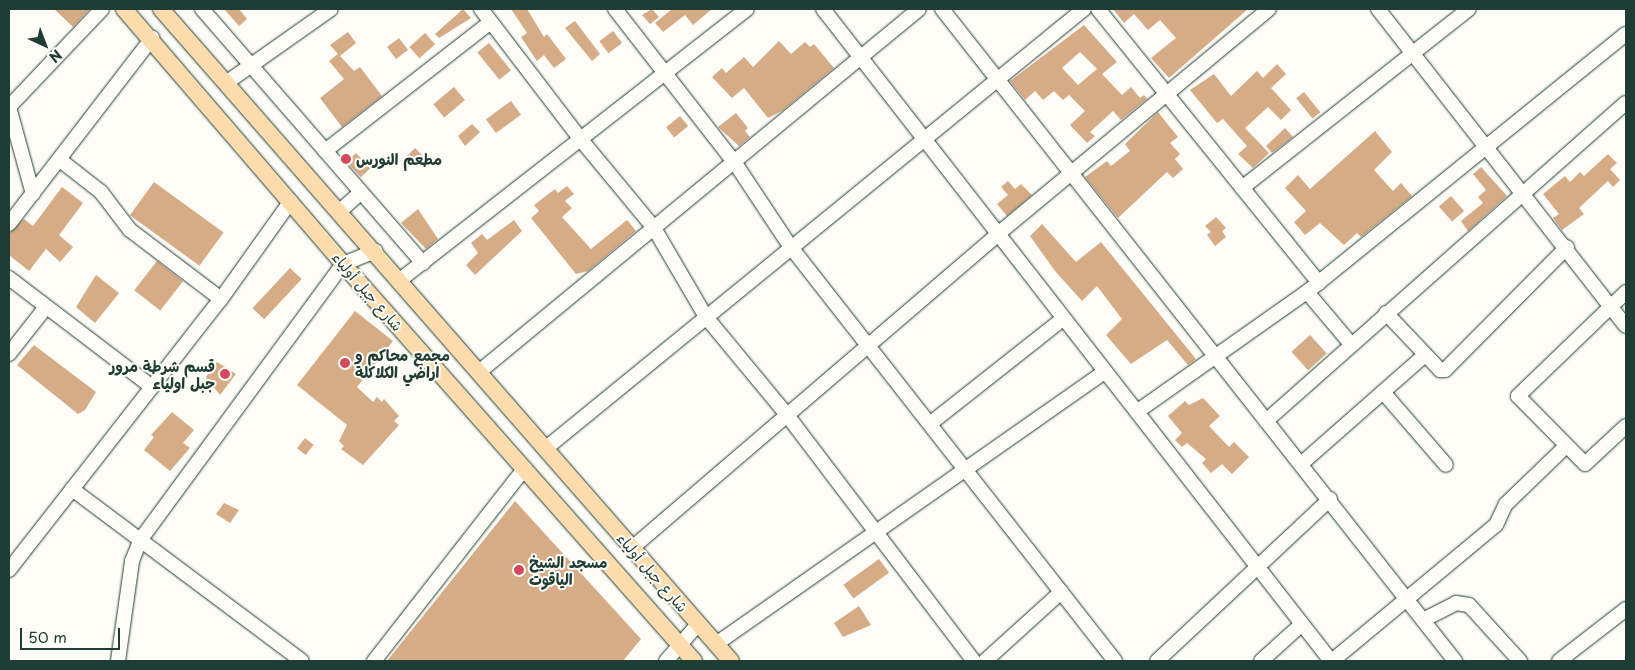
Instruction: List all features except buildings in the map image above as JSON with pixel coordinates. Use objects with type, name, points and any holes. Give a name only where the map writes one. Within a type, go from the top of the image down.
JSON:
[{"type":"main road","name":"شارع جبل أولياء","points":[[124,9],[152,38],[343,264],[694,661]]},
{"type":"main road","name":"شارع جبل أولياء","points":[[161,9],[375,251],[731,661]]},
{"type":"street","points":[[33,194],[9,107],[102,9]]},
{"type":"street","points":[[202,9],[252,64],[360,193],[423,263]]},
{"type":"street","points":[[226,83],[331,9]]},
{"type":"street","points":[[481,9],[582,141],[654,228],[706,317],[787,415],[974,661]]},
{"type":"street","points":[[615,9],[735,163],[790,246],[967,468],[1115,661]]},
{"type":"street","points":[[400,280],[582,141],[747,9]]},
{"type":"street","points":[[824,9],[861,60],[925,138],[1105,372],[1138,411],[1332,661],[1408,602],[1496,525],[1506,504],[1565,447]]},
{"type":"street","points":[[479,372],[861,60],[919,9]]},
{"type":"street","points":[[942,9],[1216,359],[1330,498],[1455,661]]},
{"type":"street","points":[[545,449],[997,77],[1084,9]]},
{"type":"street","points":[[1098,9],[1319,283]]},
{"type":"street","points":[[632,548],[998,234],[1168,96],[1269,9]]},
{"type":"street","points":[[1378,9],[1521,193],[1567,247],[1626,326]]},
{"type":"street","points":[[1242,188],[1468,9]]},
{"type":"street","points":[[325,151],[491,22]]},
{"type":"street","points":[[1138,411],[1216,359],[1319,283],[1626,34]]},
{"type":"street","points":[[9,224],[152,38]]},
{"type":"street","points":[[1266,421],[1521,193],[1626,103]]},
{"type":"street","points":[[60,160],[101,192],[130,230],[221,299]]},
{"type":"street","points":[[340,211],[360,193]]},
{"type":"street","points":[[9,570],[221,299],[291,201]]},
{"type":"street","points":[[1386,313],[1425,355],[1445,370],[1567,247]]},
{"type":"street","points":[[118,661],[132,561],[141,539],[343,264],[375,251]]},
{"type":"street","points":[[9,278],[152,387]]},
{"type":"street","points":[[1307,292],[1351,344]]},
{"type":"street","points":[[1625,431],[1585,464],[1565,447],[1518,396],[1626,292]]},
{"type":"street","points":[[9,354],[46,307]]},
{"type":"street","points":[[930,423],[1064,318]]},
{"type":"street","points":[[1301,464],[1425,355]]},
{"type":"street","points":[[716,644],[1105,372]]},
{"type":"street","points":[[1383,392],[1446,465]]},
{"type":"street","points":[[374,661],[525,468]]},
{"type":"street","points":[[72,489],[302,661]]},
{"type":"street","points":[[1157,661],[1330,498]]},
{"type":"street","points":[[985,661],[1061,592]]},
{"type":"street","points":[[1423,620],[1456,603],[1469,605],[1520,661]]},
{"type":"street","points":[[1559,661],[1626,609]]},
{"type":"street","points":[[666,661],[698,624]]},
{"type":"street","points":[[1261,661],[1302,624]]},
{"type":"place","name":"مطعم النورس","points":[[346,159]]},
{"type":"place","name":"مجمع محاكم و اراضي الكلاكلة","points":[[345,363]]},
{"type":"place","name":"قسم شرطة مرور جبل اولياء","points":[[225,374]]},
{"type":"place","name":"مسجد الشيخ الياقوت","points":[[519,570]]}]
